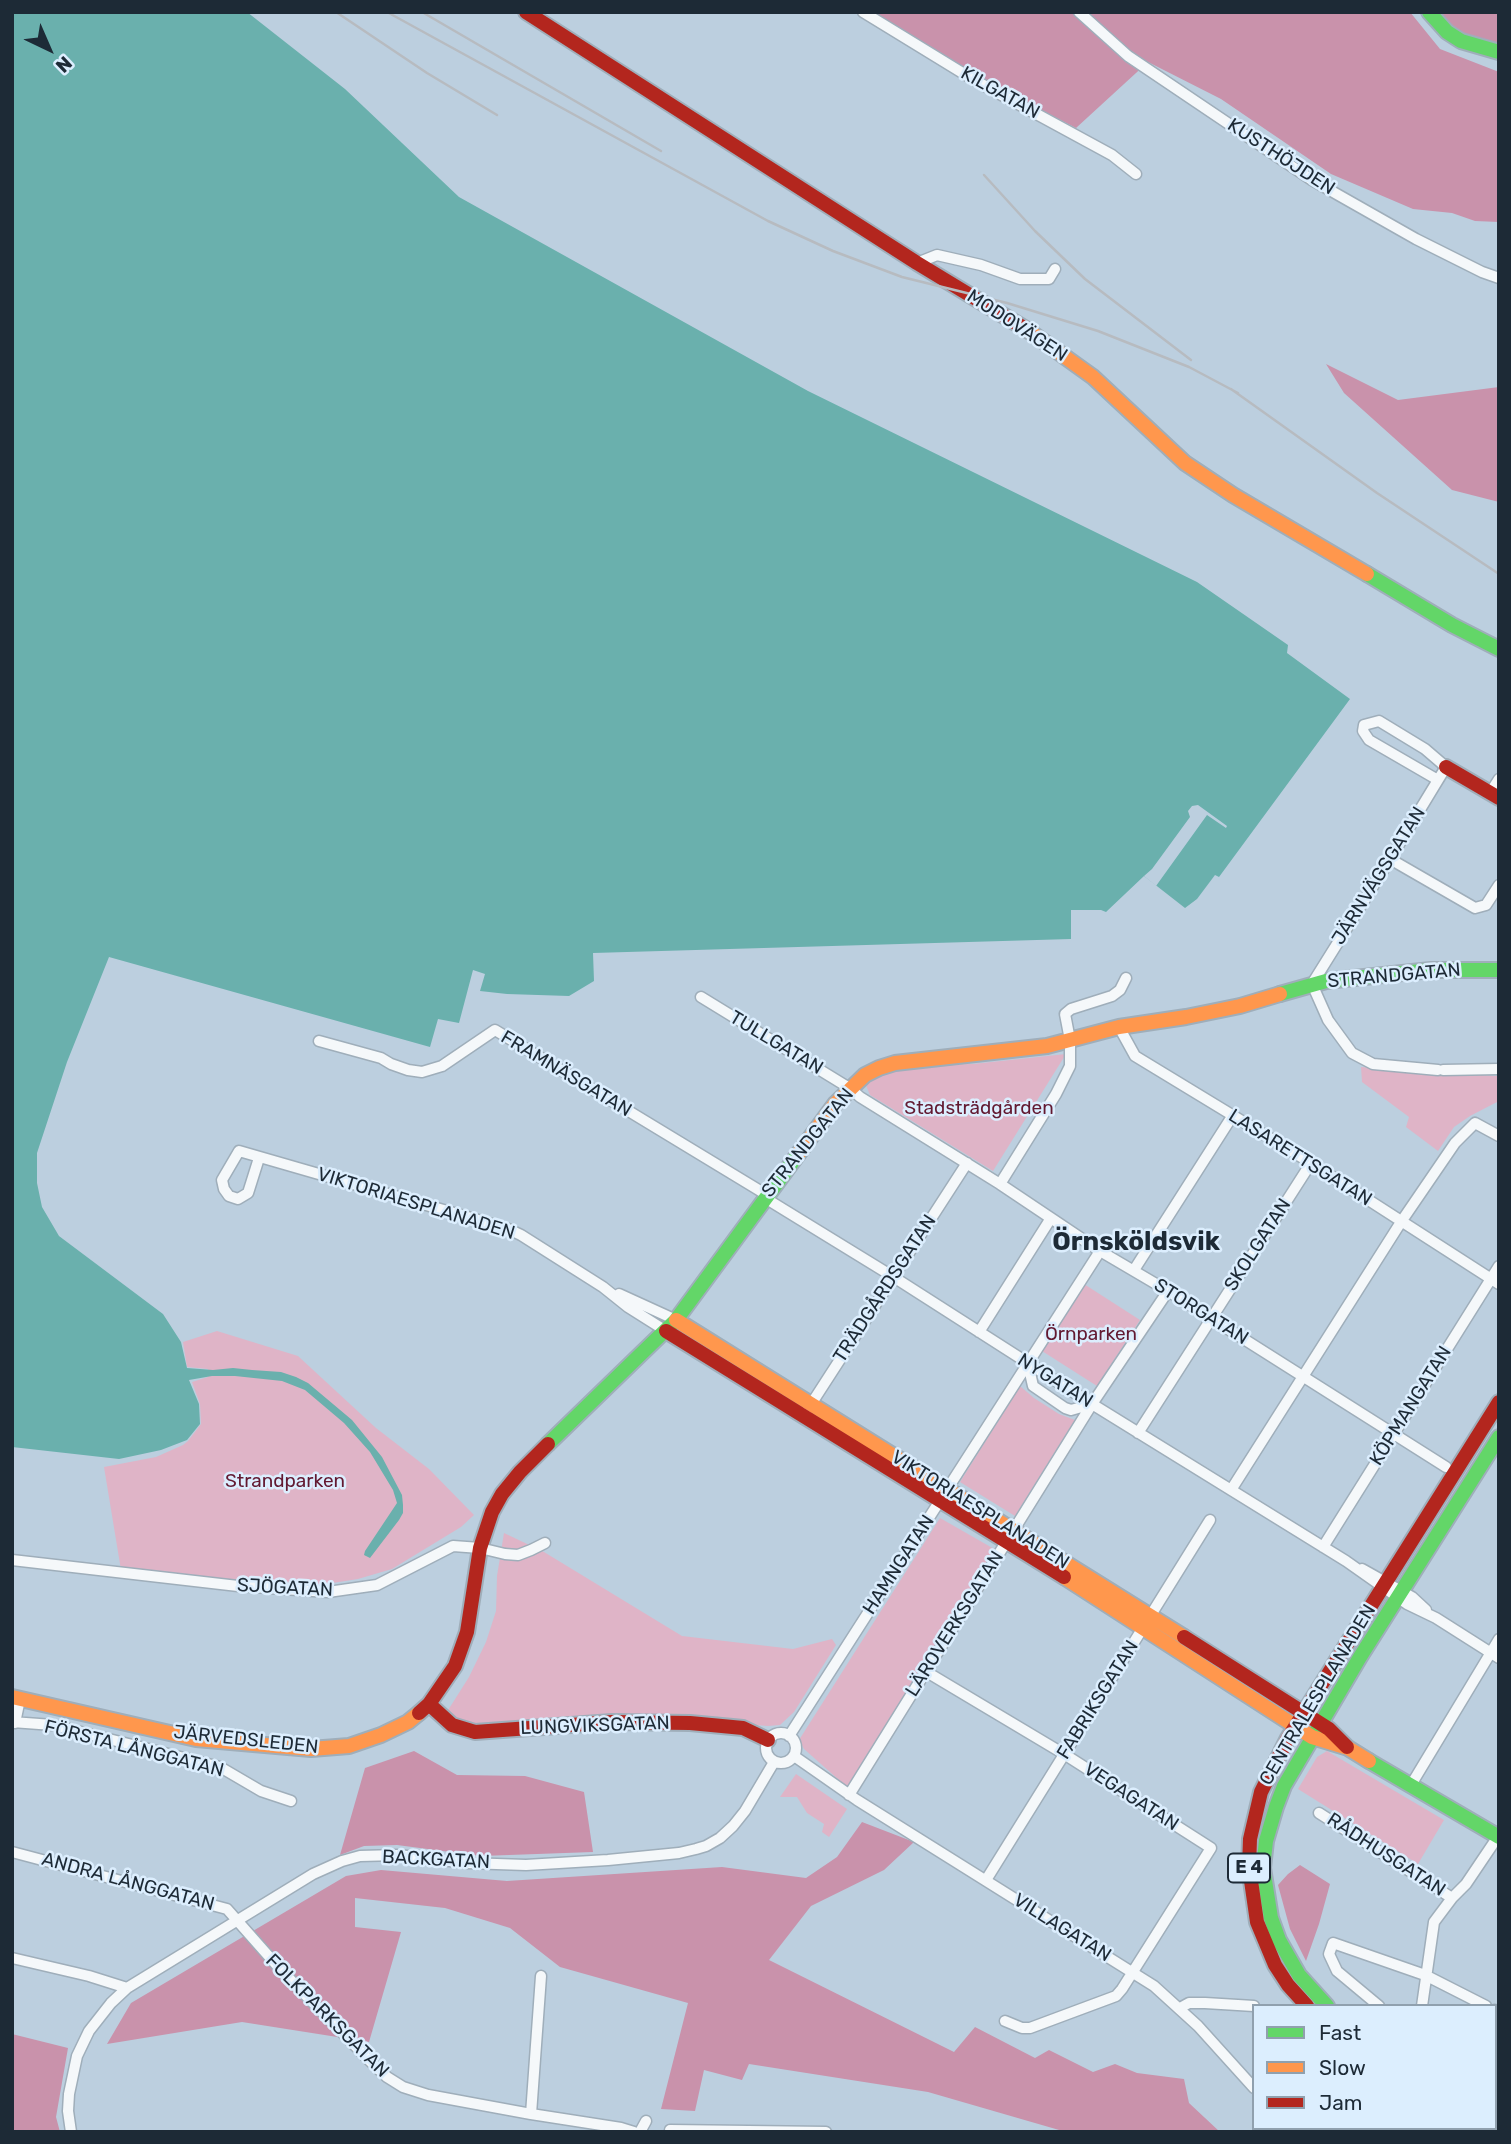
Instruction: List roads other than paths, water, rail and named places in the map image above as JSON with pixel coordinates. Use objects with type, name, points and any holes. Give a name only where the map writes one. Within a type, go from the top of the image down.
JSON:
[{"type":"main road","name":"MODOVÄGEN","points":[[526,12],[917,263],[1017,323],[1093,377],[1185,463],[1233,495],[1441,618],[1499,649]]},
{"type":"main road","points":[[1429,12],[1447,32],[1461,41],[1499,52]]},
{"type":"main road","points":[[1442,773],[1494,796]]},
{"type":"main road","name":"STRANDGATAN","points":[[429,1704],[444,1684],[461,1650],[467,1632],[480,1548],[492,1512],[502,1494],[520,1472],[671,1325],[835,1104],[856,1093],[865,1075],[895,1063],[1004,1052],[1070,1040],[1119,1027],[1186,1017],[1240,1006],[1312,984],[1432,970],[1499,970]]},
{"type":"main road","name":"VIKTORIAESPLANADEN","points":[[671,1325],[1147,1622],[1304,1712],[1335,1734],[1348,1748]]},
{"type":"main road","name":"CENTRALESPLANADEN","points":[[1305,2004],[1275,1965],[1257,1922],[1249,1867],[1250,1839],[1261,1792],[1304,1712],[1499,1402]]},
{"type":"main road","name":"CENTRALESPLANADEN","points":[[1325,2004],[1299,1975],[1279,1940],[1271,1918],[1263,1868],[1266,1841],[1276,1807],[1284,1786],[1312,1737],[1499,1437]]},
{"type":"main road","name":"VIKTORIAESPLANADEN","points":[[1147,1622],[1312,1737],[1348,1748],[1498,1836]]},
{"type":"main road","name":"JÄRVEDSLEDEN","points":[[16,1698],[196,1739],[311,1749],[349,1746],[381,1735],[408,1722],[429,1704]]},
{"type":"main road","name":"LUNGVIKSGATAN","points":[[429,1704],[452,1725],[475,1732],[612,1722],[690,1723],[743,1728],[768,1740]]},
{"type":"street","name":"KILGATAN","points":[[863,12],[974,79],[1112,155],[1136,174]]},
{"type":"street","name":"KUSTHÖJDEN","points":[[1079,12],[1128,56],[1312,180],[1416,239],[1499,278]]},
{"type":"street","points":[[917,263],[937,255],[981,265],[1020,279],[1049,279],[1055,269]]},
{"type":"street","points":[[1379,721],[1425,750],[1442,773],[1401,760],[1369,740],[1363,732],[1364,725],[1379,721]]},
{"type":"street","name":"JÄRNVÄGSGATAN","points":[[1312,984],[1442,773]]},
{"type":"street","points":[[1494,796],[1499,779]]},
{"type":"street","points":[[1390,859],[1475,908],[1486,905],[1499,885]]},
{"type":"street","points":[[1000,1184],[1056,1094],[1070,1066],[1070,1040],[1064,1018],[1067,1011],[1112,996],[1120,990],[1126,978]]},
{"type":"street","points":[[1312,984],[1328,1020],[1352,1053],[1373,1064],[1440,1070],[1499,1069]]},
{"type":"street","name":"TULLGATAN","points":[[701,997],[856,1093]]},
{"type":"street","name":"LASARETTSGATAN","points":[[1119,1027],[1135,1056],[1311,1163],[1496,1281]]},
{"type":"street","name":"FRAMNÄSGATAN","points":[[319,1041],[381,1058],[408,1070],[422,1072],[442,1066],[495,1030],[766,1197]]},
{"type":"street","name":"STORGATAN","points":[[856,1093],[1100,1251],[1446,1467]]},
{"type":"street","points":[[1134,1270],[1233,1115]]},
{"type":"street","points":[[1231,1490],[1401,1222],[1464,1132],[1475,1123],[1499,1136]]},
{"type":"street","name":"VIKTORIAESPLANADEN","points":[[259,1158],[248,1193],[239,1199],[229,1196],[222,1180],[239,1151],[506,1228],[603,1287],[628,1307],[671,1325]]},
{"type":"street","name":"TRÄDGÅRDSGATAN","points":[[807,1410],[967,1163]]},
{"type":"street","name":"SKOLGATAN","points":[[1138,1433],[1311,1163]]},
{"type":"street","name":"NYGATAN","points":[[766,1197],[1494,1655]]},
{"type":"street","points":[[979,1332],[1051,1218]]},
{"type":"street","name":"HAMNGATAN","points":[[789,1736],[1100,1251]]},
{"type":"street","name":"KÖPMANGATAN","points":[[1323,1547],[1394,1433],[1496,1281],[1499,1266]]},
{"type":"street","name":"LÄROVERKSGATAN","points":[[849,1794],[1092,1404],[1168,1291]]},
{"type":"street","points":[[1028,1364],[1032,1386],[1065,1408],[1092,1404]]},
{"type":"street","name":"FABRIKSGATAN","points":[[986,1880],[1210,1520]]},
{"type":"street","name":"SJÖGATAN","points":[[12,1560],[224,1584],[328,1592],[377,1585],[453,1546],[518,1555],[545,1542]]},
{"type":"street","points":[[1411,1785],[1494,1655],[1499,1639]]},
{"type":"street","name":"VEGAGATAN","points":[[925,1671],[1064,1754],[1211,1848],[1133,1972]]},
{"type":"street","points":[[14,1723],[16,1698]]},
{"type":"street","name":"FÖRSTA LÅNGGATAN","points":[[14,1723],[53,1725],[220,1767],[261,1791],[291,1801]]},
{"type":"street","points":[[780,1734],[789,1736],[794,1743],[794,1756],[787,1762],[774,1762],[766,1750],[768,1740],[780,1734]]},
{"type":"street","points":[[794,1756],[849,1794]]},
{"type":"street","name":"BACKGATAN","points":[[71,2132],[69,2094],[77,2056],[99,2016],[127,1988],[313,1874],[333,1864],[360,1856],[398,1855],[467,1863],[526,1865],[678,1853],[706,1846],[733,1826],[774,1762]]},
{"type":"street","name":"VILLAGATAN","points":[[849,1794],[1154,1986],[1180,2008],[1252,2086]]},
{"type":"street","name":"RÅDHUSGATAN","points":[[1319,1813],[1452,1898]]},
{"type":"street","points":[[1422,2004],[1434,1922],[1466,1884],[1498,1836]]},
{"type":"street","name":"ANDRA LÅNGGATAN","points":[[12,1852],[214,1904],[227,1909],[237,1922]]},
{"type":"street","name":"FOLKPARKSGATAN","points":[[237,1922],[279,1969],[394,2083],[428,2095],[634,2132]]},
{"type":"street","points":[[1377,2004],[1337,1971],[1329,1954],[1333,1943],[1425,1975],[1482,2004]]},
{"type":"street","points":[[12,1958],[127,1988]]},
{"type":"street","points":[[1005,2021],[1022,2028],[1030,2028],[1111,1998],[1122,1989],[1133,1972]]},
{"type":"street","points":[[531,2114],[541,1976]]},
{"type":"street","points":[[1180,2008],[1189,2003],[1252,2007]]},
{"type":"street","points":[[640,2132],[646,2121]]},
{"type":"street","points":[[670,2130],[826,2132]]},
{"type":"railway","points":[[336,12],[427,73],[497,115]]},
{"type":"railway","points":[[387,12],[768,221],[833,251],[902,277],[1007,303],[1098,331],[1189,367],[1238,393]]},
{"type":"railway","points":[[422,12],[661,151]]},
{"type":"railway","points":[[984,175],[1035,231],[1085,279],[1191,360]]},
{"type":"railway","points":[[1231,389],[1377,493],[1499,574]]},
{"type":"district","name":"Örnsköldsvik","points":[[1136,1242]]},
{"type":"park label","name":"Stadsträdgården","points":[[979,1109]]},
{"type":"park label","name":"Örnparken","points":[[1091,1335]]},
{"type":"park label","name":"Strandparken","points":[[285,1482]]}]
